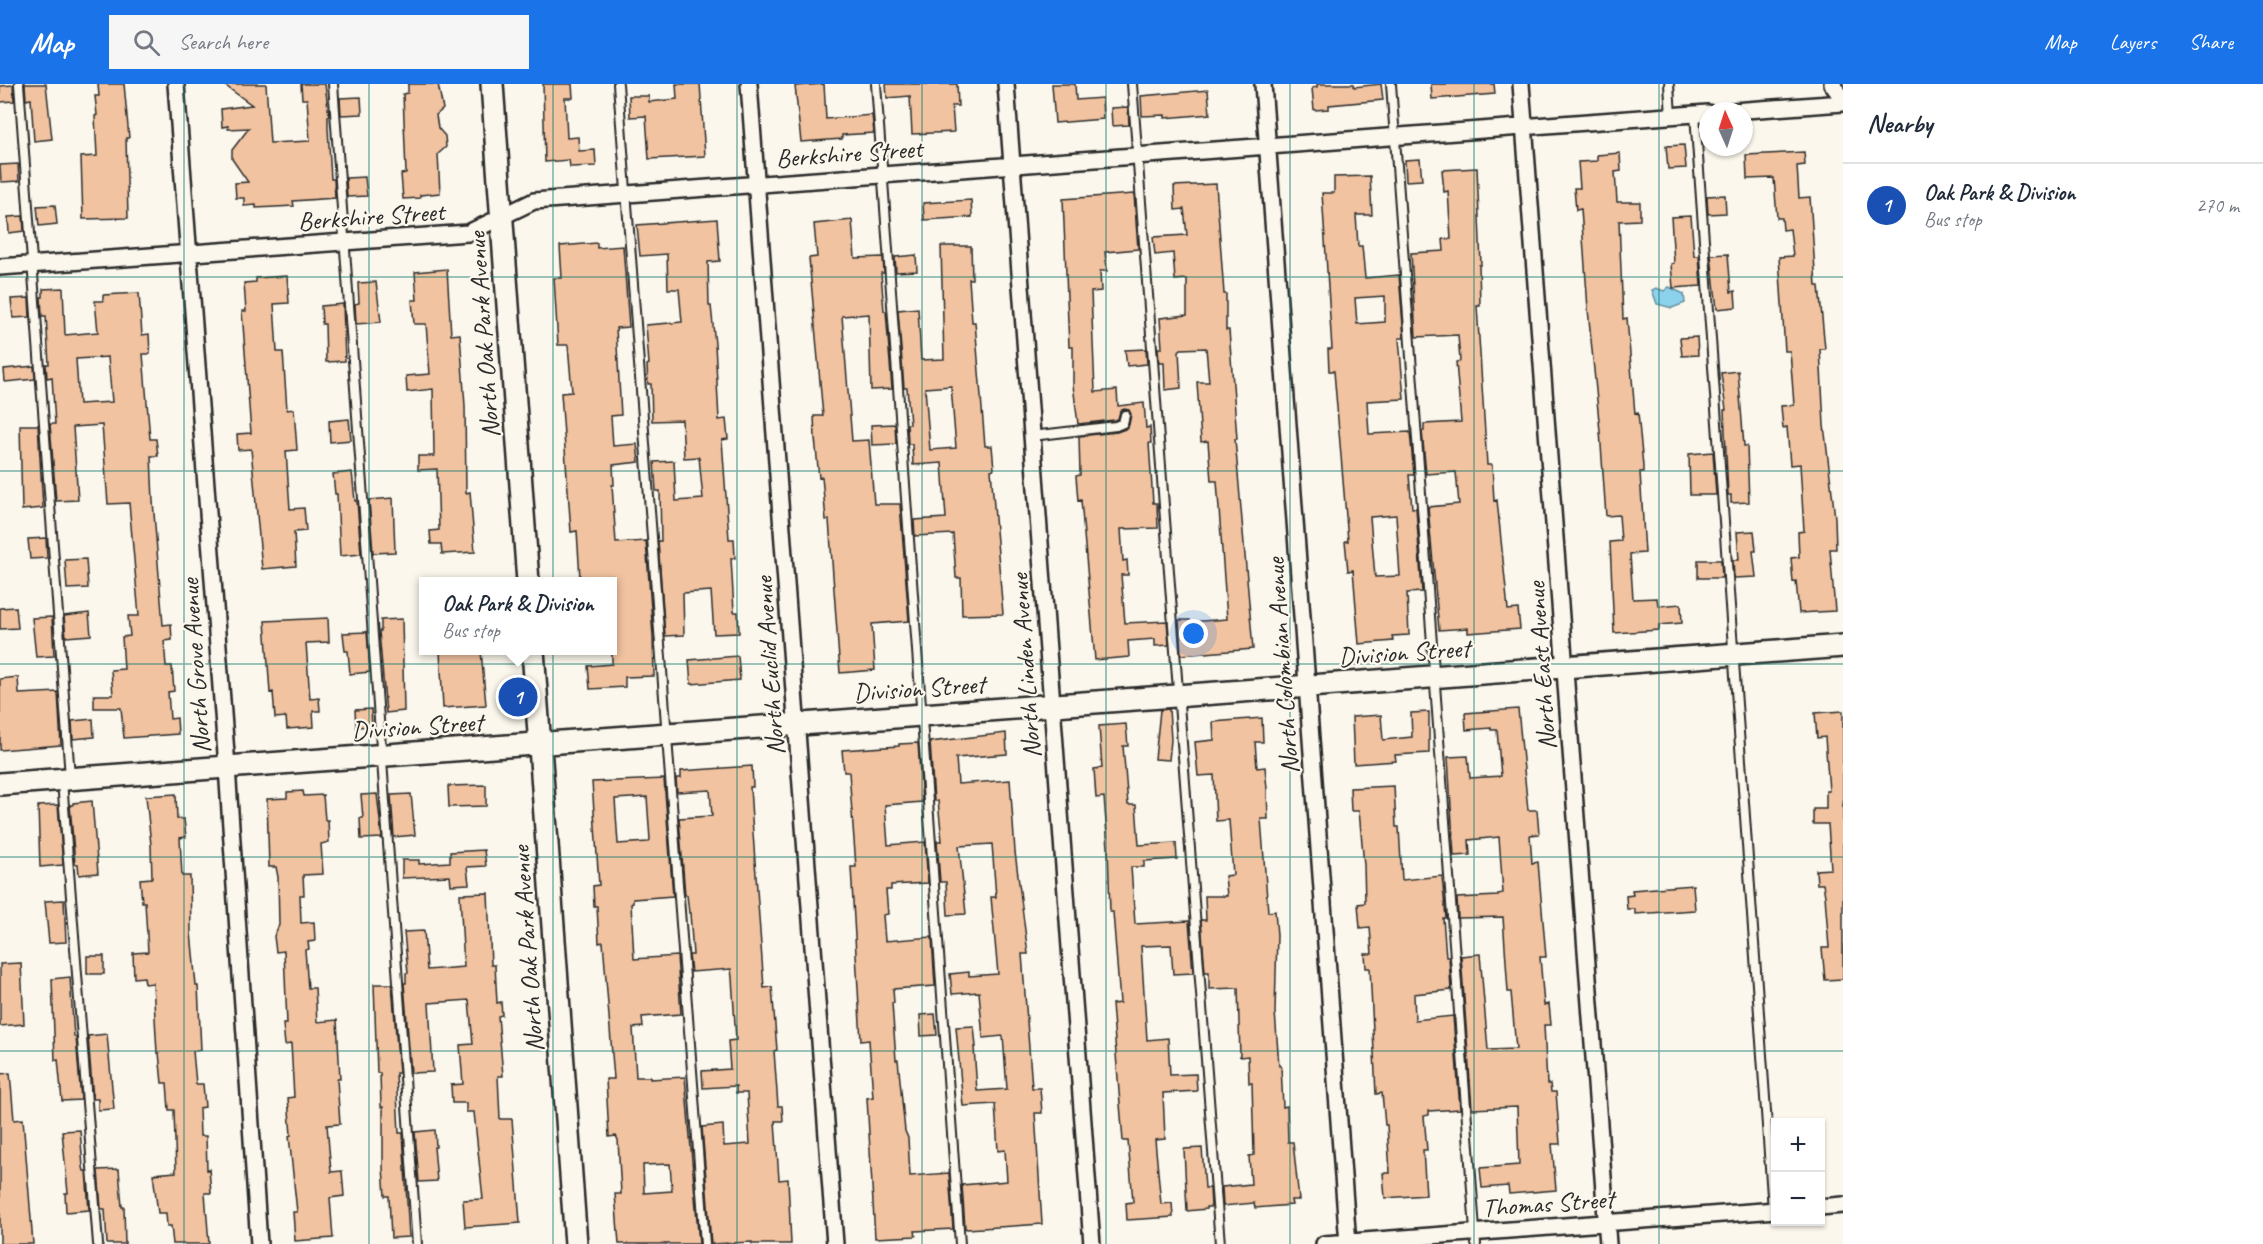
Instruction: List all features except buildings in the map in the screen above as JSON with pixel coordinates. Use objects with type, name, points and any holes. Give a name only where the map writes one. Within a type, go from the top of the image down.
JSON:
[{"type":"street","name":"North Grove Avenue","points":[[176,84],[227,767],[259,1244]]},
{"type":"street","name":"North Oak Park Avenue","points":[[492,84],[528,577]]},
{"type":"street","name":"North Euclid Avenue","points":[[749,84],[835,1244]]},
{"type":"street","name":"North Linden Avenue","points":[[1006,84],[1092,1244]]},
{"type":"street","name":"North Colombian Avenue","points":[[1263,84],[1348,1243]]},
{"type":"street","name":"North East Avenue","points":[[1521,84],[1608,1244]]},
{"type":"street","points":[[1753,109],[1843,101],[1832,84]]},
{"type":"street","name":"Berkshire Street","points":[[0,267],[468,233],[534,201],[1699,113]]},
{"type":"street","name":"Division Street","points":[[0,784],[1843,646]]},
{"type":"street","name":"North Oak Park Avenue","points":[[533,655],[576,1244]]},
{"type":"street","points":[[1825,1207],[1843,1205]]},
{"type":"street","name":"Thomas Street","points":[[1324,1244],[1476,1238],[1606,1223],[1771,1210]]},
{"type":"lane","points":[[19,84],[98,1244]]},
{"type":"lane","points":[[333,84],[417,1244]]},
{"type":"lane","points":[[618,84],[705,1244]]},
{"type":"lane","points":[[876,84],[960,1244]]},
{"type":"lane","points":[[1132,84],[1220,1244]]},
{"type":"lane","points":[[1391,84],[1476,1238]]},
{"type":"lane","points":[[1669,84],[1671,116]]},
{"type":"lane","points":[[1704,156],[1733,654],[1771,1172]]},
{"type":"lane","points":[[1032,436],[1116,426],[1123,423],[1125,415]]},
{"type":"water","points":[[1669,287],[1684,294],[1685,303],[1672,308],[1657,304],[1652,290],[1656,288],[1664,291]]},
{"type":"place","name":"Oak Park & Division","points":[[518,697]]}]
